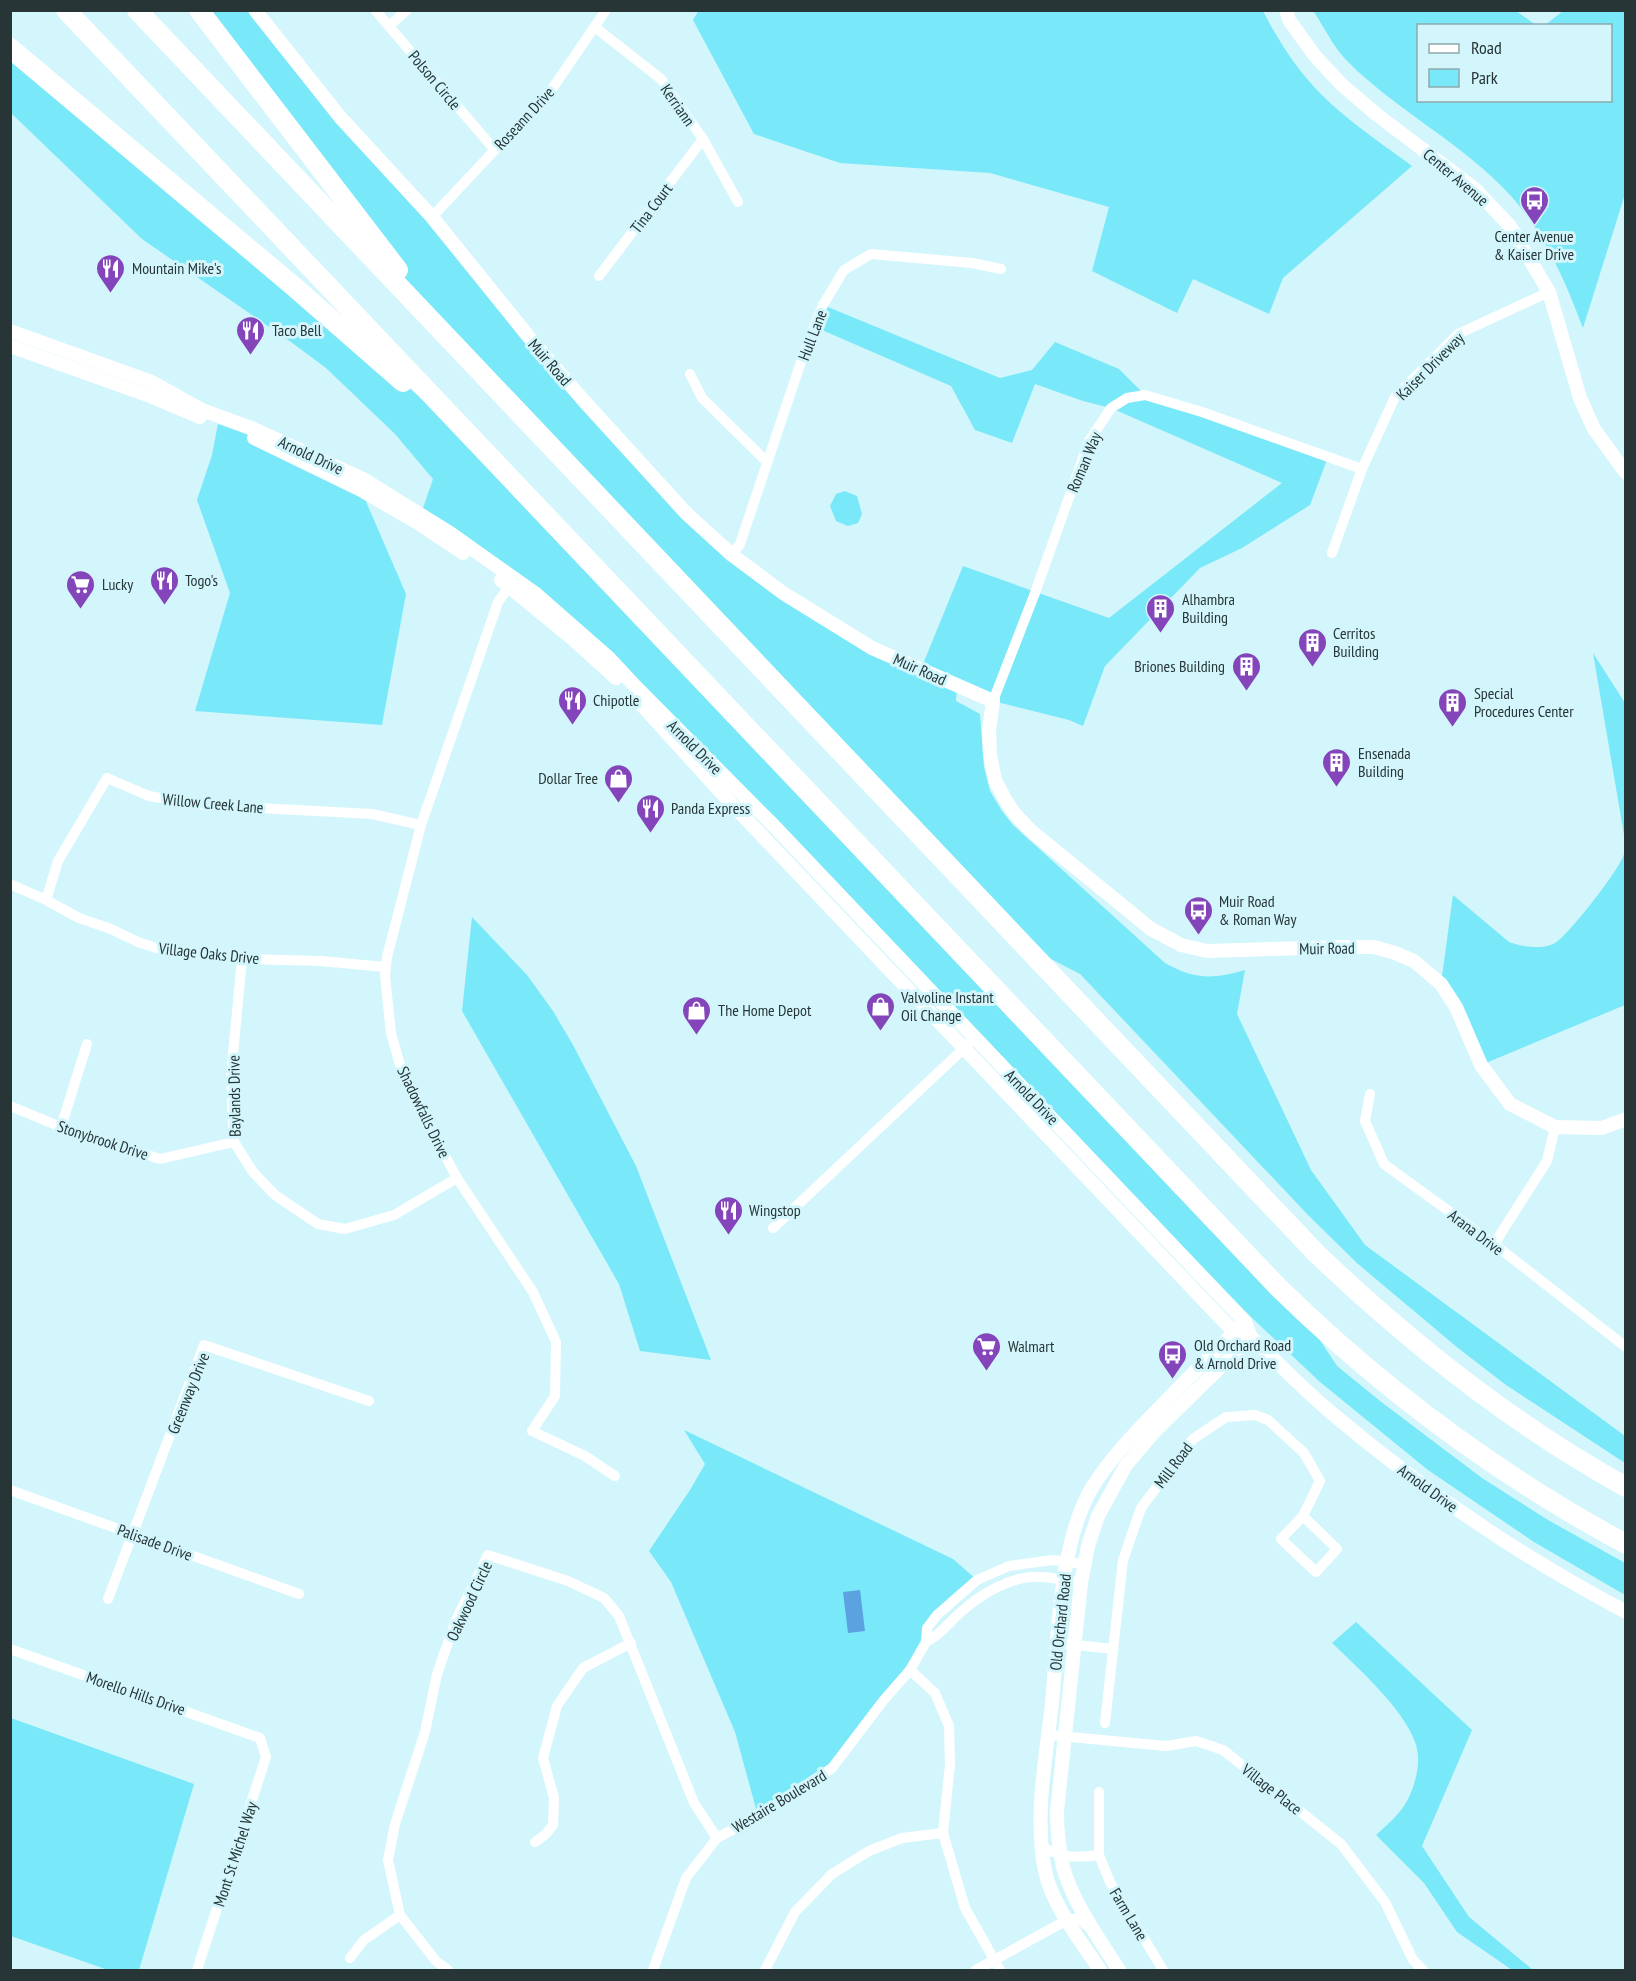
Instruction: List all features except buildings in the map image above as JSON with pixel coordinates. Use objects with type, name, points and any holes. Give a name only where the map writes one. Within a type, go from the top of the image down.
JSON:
[{"type":"highway","points":[[66,10],[1299,1308],[1388,1386],[1455,1438],[1527,1486],[1626,1544]]},
{"type":"highway","points":[[137,10],[1316,1253],[1394,1325],[1445,1368],[1540,1435],[1626,1487]]},
{"type":"highway","points":[[199,10],[455,346]]},
{"type":"highway","points":[[10,48],[284,277],[499,467]]},
{"type":"highway","points":[[10,57],[33,68]]},
{"type":"street","name":"Muir Road","points":[[255,10],[340,117],[432,217],[528,336],[686,513],[732,555],[783,593],[872,648],[993,701],[989,731],[990,755],[995,780],[1015,814],[1031,831],[1151,928],[1188,948],[1207,951],[1341,946],[1374,948],[1414,961],[1441,984],[1456,1007],[1481,1065],[1510,1104],[1555,1127],[1602,1128],[1626,1119]]},
{"type":"street","name":"Polson Circle","points":[[375,10],[494,149]]},
{"type":"street","points":[[389,26],[407,10]]},
{"type":"street","name":"Roseann Drive","points":[[432,217],[552,89],[596,28],[606,10]]},
{"type":"street","name":"Center Avenue","points":[[1286,10],[1289,20],[1315,56],[1341,84],[1376,114],[1475,189],[1510,226],[1549,292],[1580,399],[1594,429],[1626,473]]},
{"type":"street","name":"Kerriann","points":[[596,28],[661,79],[703,139],[738,202]]},
{"type":"street","name":"Tina Court","points":[[599,276],[703,139]]},
{"type":"street","name":"Hull Lane","points":[[732,555],[740,544],[805,350],[823,305],[844,270],[871,254],[972,263],[1001,269]]},
{"type":"street","name":"Kaiser Driveway","points":[[1332,553],[1362,469],[1395,397],[1458,333],[1549,292]]},
{"type":"street","name":"Arnold Drive","points":[[10,331],[152,382],[202,410],[254,429],[335,465],[400,501],[512,582],[631,693],[729,801],[1234,1332],[1251,1337]]},
{"type":"street","name":"Arnold Drive","points":[[10,346],[150,396],[251,436],[390,506],[512,582],[536,594],[609,658],[773,825],[1245,1322],[1251,1337],[1333,1414],[1395,1465],[1491,1533],[1626,1612]]},
{"type":"street","points":[[690,374],[702,398],[767,462]]},
{"type":"street","name":"Roman Way","points":[[993,701],[1089,441],[1111,408],[1127,398],[1145,395],[1203,412],[1362,469]]},
{"type":"street","name":"Shadowfalls Drive","points":[[512,582],[498,602],[421,825],[385,967],[391,1033],[404,1079],[457,1178],[533,1292],[556,1342],[555,1395],[532,1431],[585,1456],[615,1476]]},
{"type":"street","name":"Willow Creek Lane","points":[[46,900],[58,861],[107,778],[149,796],[202,805],[372,814],[421,825]]},
{"type":"street","name":"Village Oaks Drive","points":[[10,884],[79,918],[163,950],[242,959],[321,961],[385,967]]},
{"type":"street","name":"Baylands Drive","points":[[242,959],[231,1075],[234,1142],[253,1172],[275,1195],[318,1224],[345,1229],[394,1215],[457,1178]]},
{"type":"street","points":[[773,1228],[975,1038]]},
{"type":"street","points":[[61,1127],[87,1044]]},
{"type":"street","name":"Arana Drive","points":[[1370,1094],[1365,1121],[1384,1164],[1626,1347]]},
{"type":"street","name":"Stonybrook Drive","points":[[10,1106],[61,1127],[160,1159],[234,1142]]},
{"type":"street","points":[[1494,1245],[1546,1161],[1555,1127]]},
{"type":"street","name":"Old Orchard Road","points":[[1100,1971],[1067,1920],[1046,1874],[1041,1847],[1040,1818],[1067,1561],[1080,1513],[1092,1487],[1106,1468],[1124,1444],[1245,1322]]},
{"type":"street","name":"Old Orchard Road","points":[[1119,1971],[1070,1885],[1057,1834],[1057,1811],[1084,1564],[1098,1516],[1126,1465],[1154,1432],[1251,1337]]},
{"type":"street","name":"Greenway Drive","points":[[108,1599],[204,1346],[369,1401]]},
{"type":"street","name":"Mill Road","points":[[1105,1723],[1123,1560],[1141,1508],[1193,1439],[1226,1417],[1255,1415],[1268,1420],[1304,1453],[1320,1481],[1303,1516],[1281,1539],[1316,1572],[1338,1549],[1303,1516]]},
{"type":"street","name":"Palisade Drive","points":[[10,1490],[298,1594]]},
{"type":"street","name":"Oakwood Circle","points":[[448,1971],[436,1961],[400,1915],[388,1860],[395,1824],[425,1732],[437,1674],[456,1620],[488,1555],[568,1581],[604,1598],[619,1616],[694,1803],[717,1838]]},
{"type":"street","name":"Westaire Boulevard","points":[[653,1971],[686,1878],[717,1838],[758,1816],[832,1768],[910,1670],[926,1642],[927,1628],[937,1615],[977,1580],[1009,1566],[1038,1560],[1084,1564]]},
{"type":"street","name":"Westaire Boulevard","points":[[926,1642],[938,1636],[968,1606],[984,1594],[1005,1584],[1037,1576],[1081,1583]]},
{"type":"street","points":[[535,1842],[553,1825],[554,1798],[543,1758],[557,1706],[583,1668],[631,1642]]},
{"type":"street","points":[[1058,1643],[1113,1649]]},
{"type":"street","name":"Morello Hills Drive","points":[[10,1649],[260,1738]]},
{"type":"street","points":[[910,1670],[935,1693],[949,1726],[950,1764],[943,1833],[965,1908],[997,1965]]},
{"type":"street","name":"Village Place","points":[[1048,1736],[1166,1746],[1196,1741],[1223,1750],[1341,1844],[1385,1902],[1413,1960],[1423,1971]]},
{"type":"street","name":"Mont St Michel Way","points":[[197,1971],[266,1757],[260,1738]]},
{"type":"street","name":"Farm Lane","points":[[1099,1792],[1099,1856],[1110,1882],[1163,1971]]},
{"type":"street","points":[[765,1971],[795,1912],[832,1874],[869,1851],[902,1838],[943,1833]]},
{"type":"street","points":[[1041,1847],[1061,1856],[1074,1858],[1099,1856]]},
{"type":"street","points":[[350,1958],[364,1940],[400,1915]]},
{"type":"street","points":[[976,1971],[997,1965],[1067,1920],[1074,1918],[1080,1920],[1094,1930]]},
{"type":"green space","points":[[699,10],[1263,11],[1289,56],[1319,92],[1358,126],[1412,166],[1283,278],[1269,314],[1193,279],[1177,313],[1092,271],[1109,207],[990,173],[840,163],[754,134],[693,20]]},
{"type":"green space","points":[[1325,10],[1516,11],[1535,24],[1417,24],[1417,102],[1612,102],[1612,24],[1546,24],[1563,11],[1625,11],[1625,194],[1583,328],[1545,243],[1512,197],[1473,160],[1366,79],[1347,61],[1333,43],[1314,12]]},
{"type":"green space","points":[[199,11],[255,11],[686,513],[783,593],[921,669],[963,566],[1109,618],[1282,483],[1111,408],[1035,384],[1012,443],[975,430],[951,386],[815,327],[823,305],[1000,378],[1032,370],[1055,342],[1119,369],[1145,395],[1328,457],[1310,505],[1242,548],[1200,568],[1105,666],[1083,726],[1069,720],[993,701],[957,686],[956,701],[980,714],[984,767],[990,791],[1013,825],[1165,963],[1186,973],[1204,976],[1245,970],[1237,1014],[1311,1170],[1365,1245],[1625,1436],[1625,1463],[1506,1385],[1358,1264],[1309,1216],[1080,974],[1024,945],[455,346]]},
{"type":"green space","points":[[10,57],[292,285],[499,467],[1299,1308],[1337,1366],[1482,1478],[1548,1520],[1625,1563],[1625,1595],[1534,1542],[1428,1470],[1320,1382],[1250,1316],[778,820],[636,687],[609,658],[421,514],[433,479],[395,434],[326,368],[142,239],[11,113]]},
{"type":"green space","points":[[218,424],[251,436],[361,490],[406,594],[382,725],[195,711],[230,593],[197,500],[212,455]]},
{"type":"green space","points":[[845,491],[857,496],[862,514],[858,523],[848,526],[836,521],[830,506],[836,494]]},
{"type":"green space","points":[[1593,653],[1625,703],[1625,843],[1624,835]]},
{"type":"green space","points":[[1625,849],[1625,1005],[1481,1065],[1441,984],[1453,895],[1509,942],[1532,947],[1550,945],[1562,938],[1593,901],[1620,862]]},
{"type":"green space","points":[[472,917],[527,975],[553,1011],[573,1045],[636,1166],[711,1360],[640,1351],[619,1284],[462,1011]]},
{"type":"green space","points":[[684,1430],[953,1559],[977,1580],[937,1615],[926,1642],[832,1768],[758,1816],[735,1732],[671,1582],[649,1551],[705,1464]]},
{"type":"green space","points":[[1356,1622],[1472,1730],[1422,1846],[1469,1917],[1533,1970],[1512,1970],[1457,1932],[1424,1883],[1376,1835],[1397,1815],[1407,1801],[1415,1780],[1418,1756],[1415,1742],[1401,1716],[1379,1689],[1332,1643]]},
{"type":"green space","points":[[11,1718],[194,1784],[139,1970],[108,1970],[11,1936]]},
{"type":"shaded area","points":[[860,1590],[865,1631],[848,1633],[843,1592]]},
{"type":"place","name":"Center Avenue & Kaiser Drive","points":[[1534,226]]},
{"type":"place","name":"Mountain Mike's","points":[[111,294]]},
{"type":"place","name":"Taco Bell","points":[[251,356]]},
{"type":"place","name":"Togo's","points":[[164,606]]},
{"type":"place","name":"Lucky","points":[[81,610]]},
{"type":"place","name":"Alhambra Building","points":[[1161,634]]},
{"type":"place","name":"Cerritos Building","points":[[1312,668]]},
{"type":"place","name":"Briones Building","points":[[1246,692]]},
{"type":"place","name":"Chipotle","points":[[572,726]]},
{"type":"place","name":"Special Procedures Center","points":[[1453,728]]},
{"type":"place","name":"Ensenada Building","points":[[1337,788]]},
{"type":"place","name":"Dollar Tree","points":[[619,804]]},
{"type":"place","name":"Panda Express","points":[[650,834]]},
{"type":"place","name":"Muir Road & Roman Way","points":[[1198,936]]},
{"type":"place","name":"Valvoline Instant Oil Change","points":[[880,1032]]},
{"type":"place","name":"The Home Depot","points":[[697,1036]]},
{"type":"place","name":"Wingstop","points":[[728,1236]]},
{"type":"place","name":"Walmart","points":[[987,1372]]},
{"type":"place","name":"Old Orchard Road & Arnold Drive","points":[[1173,1380]]}]
